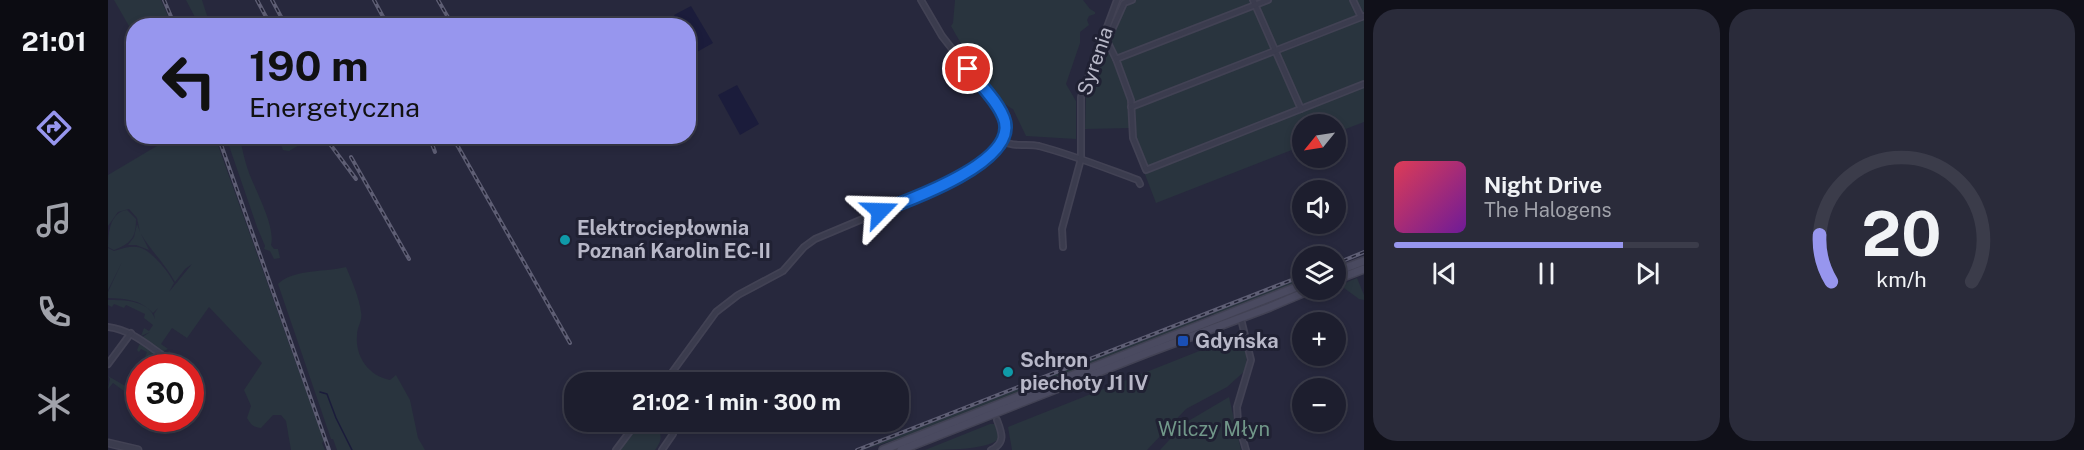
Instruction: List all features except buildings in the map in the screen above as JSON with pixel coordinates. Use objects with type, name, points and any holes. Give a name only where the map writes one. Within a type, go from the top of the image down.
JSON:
[{"type":"main road","points":[[1346,268],[1364,261]]},
{"type":"main road","points":[[1346,275],[1364,268]]},
{"type":"main road","points":[[883,450],[1292,289]]},
{"type":"main road","points":[[901,450],[1292,297]]},
{"type":"street","points":[[672,372],[716,312],[738,295],[783,271],[804,247],[815,239],[946,184],[995,151],[1002,141],[1006,126],[1002,113],[942,36],[921,0]]},
{"type":"street","name":"Syrenia","points":[[1063,247],[1062,229],[1081,159],[1081,97],[1117,0]]},
{"type":"street","points":[[1132,0],[1124,3],[1104,40],[1116,59],[1131,100],[1133,138],[1147,170],[1364,84]]},
{"type":"street","points":[[1116,59],[1254,3],[1268,0]]},
{"type":"street","points":[[1131,107],[1363,16],[1353,0]]},
{"type":"street","points":[[1254,3],[1301,109]]},
{"type":"street","points":[[1002,141],[1013,146],[1029,144],[1038,146],[1081,159],[1138,180],[1140,184]]},
{"type":"street","points":[[1240,319],[1251,305]]},
{"type":"street","points":[[1230,314],[1240,319],[1251,360],[1237,407],[1237,418],[1246,450]]},
{"type":"street","points":[[108,327],[131,333],[161,354]]},
{"type":"street","points":[[108,364],[131,333]]},
{"type":"street","points":[[974,420],[997,420],[1008,407]]},
{"type":"street","points":[[991,450],[999,446],[1002,441],[997,420]]},
{"type":"street","points":[[616,450],[630,432]]},
{"type":"street","points":[[662,450],[674,432]]},
{"type":"street","points":[[108,443],[138,450]]},
{"type":"green space","points":[[114,0],[161,0],[169,18],[126,18],[126,21]]},
{"type":"green space","points":[[186,0],[202,0],[208,18],[195,18]]},
{"type":"green space","points":[[955,0],[1083,0],[1095,12],[1087,20],[1089,25],[1080,32],[1080,43],[1066,84],[1076,101],[1076,139],[1026,136],[1013,109],[998,96],[989,84],[951,26]]},
{"type":"green space","points":[[1124,0],[1364,0],[1364,122],[1346,129],[1346,114],[1292,114],[1292,150],[1156,203],[1133,143],[1131,128],[1085,129],[1086,92]]},
{"type":"green space","points":[[160,144],[218,144],[324,441],[322,443],[325,450],[291,450],[286,421],[281,415],[273,415],[261,428],[250,422],[247,418],[251,406],[244,390],[262,363],[209,307],[187,338],[172,328],[161,344],[168,349],[162,352],[141,338],[150,332],[141,336],[144,328],[149,331],[153,325],[144,318],[145,314],[126,305],[124,308],[114,304],[112,307],[108,305],[108,300],[135,302],[147,308],[155,319],[154,314],[158,308],[153,313],[148,308],[138,302],[108,298],[108,292],[122,262],[108,290],[108,248],[114,251],[129,247],[145,250],[160,263],[174,283],[169,292],[192,264],[175,282],[141,234],[149,250],[136,245],[128,245],[134,237],[137,224],[140,232],[137,218],[129,209],[118,212],[108,226],[108,175]]},
{"type":"green space","points":[[228,144],[242,144],[248,169],[271,229],[271,245],[274,249],[278,249],[280,258],[274,259],[270,251],[264,249],[265,246]]},
{"type":"green space","points":[[281,144],[301,144],[289,151],[283,150]]},
{"type":"green space","points":[[127,210],[136,219],[134,235],[125,245],[114,250],[108,247],[111,224],[117,215]]},
{"type":"green space","points":[[346,267],[361,312],[357,343],[361,358],[370,370],[382,378],[390,380],[396,375],[410,400],[418,438],[425,450],[337,450],[331,439],[278,284],[284,279],[301,273]]},
{"type":"green space","points":[[1357,278],[1364,300],[1346,289],[1346,283]]},
{"type":"green space","points":[[1292,282],[1292,286],[1225,313],[1210,315],[1181,329],[908,436],[862,450]]},
{"type":"green space","points":[[1242,334],[1247,369],[1227,387],[1186,409],[1147,450],[1012,450],[1008,427]]},
{"type":"green space","points":[[140,343],[143,343],[157,354],[146,354],[147,352],[141,349],[139,352],[137,350]]},
{"type":"green space","points":[[108,376],[126,386],[126,392],[113,383],[108,389],[110,379]]},
{"type":"green space","name":"Wilczy Młyn","points":[[1229,397],[1241,450],[1160,450],[1185,423]]},
{"type":"green space","points":[[995,424],[1000,437],[988,445],[925,450]]},
{"type":"green space","points":[[634,432],[659,432],[661,439],[655,450],[620,450]]},
{"type":"shaded area","points":[[691,6],[713,43],[696,52],[696,18],[676,18],[674,15]]},
{"type":"shaded area","points":[[737,85],[759,124],[740,135],[718,95]]},
{"type":"waterway","points":[[320,392],[327,394],[352,450]]},
{"type":"railway","points":[[164,0],[172,18]]},
{"type":"railway","points":[[257,0],[267,18]]},
{"type":"railway","points":[[272,0],[282,18]]},
{"type":"railway","points":[[374,0],[384,18]]},
{"type":"railway","points":[[438,0],[448,18]]},
{"type":"railway","points":[[221,144],[329,450]]},
{"type":"railway","points":[[330,144],[356,179]]},
{"type":"railway","points":[[432,144],[435,152]]},
{"type":"railway","points":[[457,144],[570,343]]},
{"type":"railway","points":[[351,157],[409,259]]},
{"type":"railway","points":[[1346,259],[1364,252]]},
{"type":"railway","points":[[857,450],[1292,280]]},
{"type":"place","name":"Elektrociepłownia Poznań Karolin EC-II","points":[[565,240]]},
{"type":"place","name":"Gdyńska","points":[[1183,341]]},
{"type":"place","name":"Schron piechoty J1 IV","points":[[1008,372]]},
{"type":"route","points":[[880,211],[956,179],[999,147],[1005,133],[1005,120],[968,69]]}]
